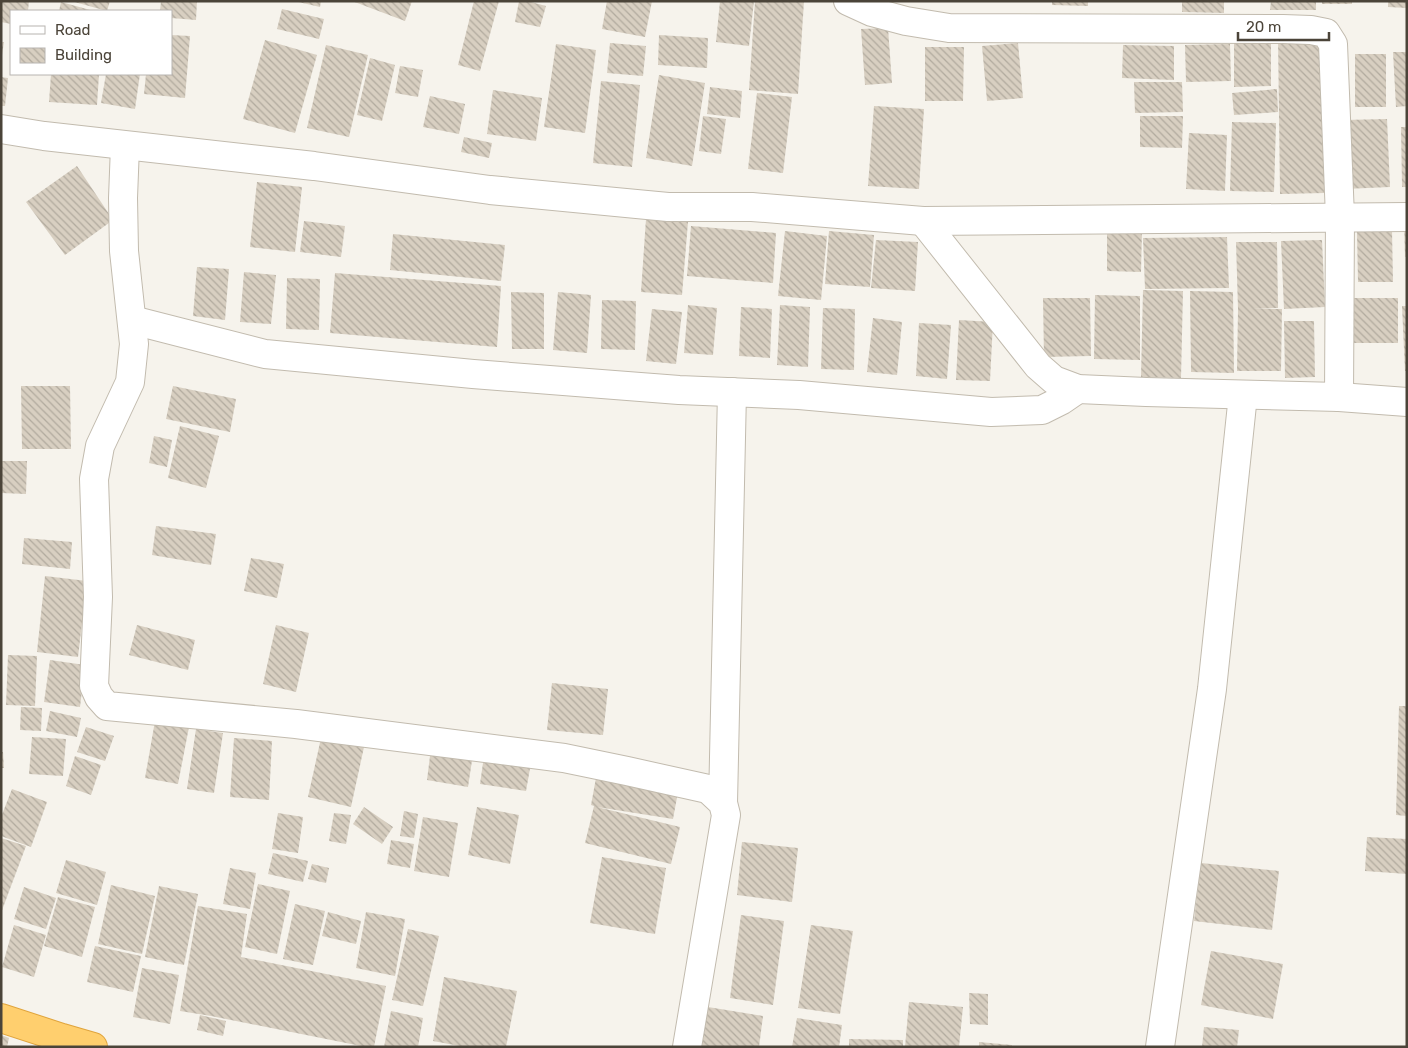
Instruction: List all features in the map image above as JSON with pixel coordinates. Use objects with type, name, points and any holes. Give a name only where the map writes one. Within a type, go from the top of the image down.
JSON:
[{"type":"highway","points":[[1,1018],[93,1047]]},
{"type":"street","points":[[848,1],[872,12],[906,21],[949,28],[1283,29],[1312,30],[1326,33],[1333,44],[1340,217],[1339,397]]},
{"type":"street","points":[[1,129],[44,136],[314,166],[520,193],[668,207],[752,207],[923,221],[1407,217]]},
{"type":"street","points":[[126,146],[123,198],[124,251],[134,344],[130,382],[100,446],[94,479],[98,597],[94,686],[99,697],[107,706],[296,724],[564,758],[627,770],[708,789],[723,803]]},
{"type":"street","points":[[923,221],[1038,366],[1054,380],[1078,389],[1339,397],[1407,402]]},
{"type":"street","points":[[132,320],[265,354],[473,374],[679,390],[798,395],[991,412],[1042,410],[1078,389]]},
{"type":"street","points":[[687,1047],[726,815],[723,803],[732,392]]},
{"type":"street","points":[[1160,1047],[1212,689],[1243,395]]},
{"type":"building","points":[[1,1],[29,1],[28,10],[10,10],[10,24],[1,22]]},
{"type":"building","points":[[71,1],[110,1],[107,10]]},
{"type":"building","points":[[161,1],[197,1],[196,20],[172,18],[172,10],[160,10]]},
{"type":"building","points":[[294,1],[321,1],[320,7]]},
{"type":"building","points":[[352,1],[412,1],[405,21]]},
{"type":"building","points":[[474,1],[499,1],[480,71],[458,65]]},
{"type":"building","points":[[519,1],[546,6],[540,27],[515,22]]},
{"type":"building","points":[[607,1],[652,1],[645,37],[602,29]]},
{"type":"building","points":[[720,1],[754,1],[749,46],[716,42]]},
{"type":"building","points":[[755,1],[804,1],[798,94],[749,90]]},
{"type":"building","points":[[1052,1],[1088,1],[1088,6],[1052,5]]},
{"type":"building","points":[[1182,1],[1224,1],[1224,13],[1182,12]]},
{"type":"building","points":[[1271,1],[1316,1],[1316,10],[1270,10]]},
{"type":"building","points":[[1322,1],[1352,1],[1352,4],[1322,4]]},
{"type":"building","points":[[1388,1],[1407,1],[1407,8],[1388,7]]},
{"type":"building","points":[[61,2],[90,10],[59,10]]},
{"type":"building","points":[[282,9],[324,19],[319,39],[277,29]]},
{"type":"building","points":[[888,28],[892,83],[865,85],[861,29]]},
{"type":"building","points":[[172,35],[190,36],[185,98],[144,94],[146,75],[172,75]]},
{"type":"building","points":[[659,35],[708,38],[707,68],[658,65]]},
{"type":"building","points":[[1278,37],[1323,37],[1325,193],[1280,194]]},
{"type":"building","points":[[265,40],[317,55],[295,133],[243,119]]},
{"type":"building","points":[[1271,40],[1271,86],[1234,87],[1234,41]]},
{"type":"building","points":[[1,42],[4,42],[2,55],[1,55]]},
{"type":"building","points":[[610,43],[646,46],[643,76],[607,73]]},
{"type":"building","points":[[1018,43],[1023,98],[987,101],[982,46]]},
{"type":"building","points":[[556,44],[596,50],[585,133],[544,127]]},
{"type":"building","points":[[1230,44],[1231,81],[1186,82],[1185,45]]},
{"type":"building","points":[[326,45],[368,55],[349,137],[307,128]]},
{"type":"building","points":[[1123,45],[1174,46],[1174,80],[1122,78]]},
{"type":"building","points":[[925,47],[964,47],[963,101],[925,101]]},
{"type":"building","points":[[1393,52],[1407,52],[1407,106],[1396,107]]},
{"type":"building","points":[[1355,54],[1386,54],[1386,107],[1355,107]]},
{"type":"building","points":[[370,58],[395,65],[382,121],[357,115]]},
{"type":"building","points":[[400,66],[423,70],[418,97],[395,93]]},
{"type":"building","points":[[51,75],[99,75],[97,105],[49,102]]},
{"type":"building","points":[[106,75],[140,75],[135,109],[101,103]]},
{"type":"building","points":[[659,75],[705,83],[692,166],[646,158]]},
{"type":"building","points":[[1,77],[8,78],[5,106],[1,106]]},
{"type":"building","points":[[601,81],[640,85],[632,167],[593,163]]},
{"type":"building","points":[[1134,82],[1182,82],[1183,112],[1135,113]]},
{"type":"building","points":[[710,87],[742,91],[740,118],[707,114]]},
{"type":"building","points":[[1277,89],[1278,112],[1234,115],[1232,93]]},
{"type":"building","points":[[493,90],[542,98],[536,141],[487,134]]},
{"type":"building","points":[[757,93],[792,97],[783,173],[748,169]]},
{"type":"building","points":[[430,96],[465,104],[459,134],[423,127]]},
{"type":"building","points":[[874,106],[924,109],[919,189],[868,186]]},
{"type":"building","points":[[703,116],[726,119],[721,154],[699,151]]},
{"type":"building","points":[[1140,116],[1183,116],[1182,148],[1140,147]]},
{"type":"building","points":[[1387,119],[1390,187],[1345,189],[1343,120]]},
{"type":"building","points":[[1232,122],[1276,123],[1274,192],[1230,191]]},
{"type":"building","points":[[1401,127],[1407,127],[1407,187],[1402,187]]},
{"type":"building","points":[[1189,133],[1227,135],[1225,191],[1186,189]]},
{"type":"building","points":[[464,137],[492,143],[489,158],[461,152]]},
{"type":"building","points":[[77,166],[113,220],[65,255],[26,202]]},
{"type":"building","points":[[257,182],[302,187],[295,252],[250,247]]},
{"type":"building","points":[[646,219],[688,222],[682,295],[641,292]]},
{"type":"building","points":[[304,221],[345,226],[341,257],[300,252]]},
{"type":"building","points":[[1404,223],[1407,223],[1407,256],[1405,257]]},
{"type":"building","points":[[691,226],[776,233],[773,283],[687,276]]},
{"type":"building","points":[[1392,230],[1393,282],[1358,282],[1357,231]]},
{"type":"building","points":[[785,231],[827,236],[821,300],[778,296]]},
{"type":"building","points":[[829,231],[874,235],[870,287],[825,284]]},
{"type":"building","points":[[1107,231],[1142,231],[1141,272],[1107,271]]},
{"type":"building","points":[[393,234],[505,245],[501,281],[390,270]]},
{"type":"building","points":[[1227,237],[1229,288],[1145,289],[1143,238]]},
{"type":"building","points":[[876,240],[918,242],[915,291],[871,288]]},
{"type":"building","points":[[1322,240],[1325,307],[1284,309],[1281,241]]},
{"type":"building","points":[[1236,242],[1277,242],[1278,308],[1253,309],[1282,309],[1281,371],[1237,371]]},
{"type":"building","points":[[197,267],[229,269],[225,320],[193,316]]},
{"type":"building","points":[[244,272],[276,275],[271,324],[240,322]]},
{"type":"building","points":[[335,273],[501,286],[497,347],[330,333]]},
{"type":"building","points":[[287,278],[320,279],[319,330],[286,329]]},
{"type":"building","points":[[1143,290],[1183,291],[1181,378],[1141,377]]},
{"type":"building","points":[[1190,291],[1233,292],[1234,373],[1191,372]]},
{"type":"building","points":[[511,292],[544,293],[544,349],[512,349]]},
{"type":"building","points":[[558,292],[591,295],[587,353],[553,350]]},
{"type":"building","points":[[1095,295],[1140,296],[1140,360],[1094,359]]},
{"type":"building","points":[[1043,298],[1090,298],[1091,356],[1044,357]]},
{"type":"building","points":[[1354,298],[1398,298],[1398,343],[1353,343]]},
{"type":"building","points":[[602,300],[636,301],[635,350],[601,349]]},
{"type":"building","points":[[688,305],[717,308],[713,355],[684,353]]},
{"type":"building","points":[[780,305],[810,307],[808,367],[777,365]]},
{"type":"building","points":[[1402,306],[1407,306],[1407,371],[1405,371]]},
{"type":"building","points":[[741,307],[772,309],[770,358],[739,356]]},
{"type":"building","points":[[823,308],[855,309],[854,370],[821,369]]},
{"type":"building","points":[[652,309],[682,312],[676,364],[646,361]]},
{"type":"building","points":[[873,318],[902,322],[897,375],[867,372]]},
{"type":"building","points":[[959,320],[993,322],[990,381],[956,380]]},
{"type":"building","points":[[1284,321],[1314,321],[1315,377],[1285,378]]},
{"type":"building","points":[[919,323],[951,325],[947,379],[916,376]]},
{"type":"building","points":[[21,386],[70,386],[71,449],[22,449]]},
{"type":"building","points":[[173,386],[236,399],[230,432],[166,419]]},
{"type":"building","points":[[180,426],[219,436],[206,488],[168,478]]},
{"type":"building","points":[[154,436],[172,440],[167,467],[149,463]]},
{"type":"building","points":[[1,461],[27,461],[26,494],[1,493]]},
{"type":"building","points":[[156,526],[216,534],[211,565],[152,555]]},
{"type":"building","points":[[24,538],[72,542],[70,569],[22,564]]},
{"type":"building","points":[[251,558],[284,564],[277,598],[244,591]]},
{"type":"building","points":[[45,576],[87,581],[78,657],[37,652]]},
{"type":"building","points":[[137,625],[195,640],[188,670],[129,655]]},
{"type":"building","points":[[276,625],[309,633],[296,692],[263,684]]},
{"type":"building","points":[[8,655],[37,656],[35,706],[6,705]]},
{"type":"building","points":[[50,660],[85,665],[80,707],[44,702]]},
{"type":"building","points":[[552,683],[608,689],[603,735],[547,730]]},
{"type":"building","points":[[1399,706],[1407,706],[1407,816],[1396,815]]},
{"type":"building","points":[[21,707],[42,708],[41,731],[20,730]]},
{"type":"building","points":[[50,711],[81,718],[77,737],[46,731]]},
{"type":"building","points":[[155,721],[189,727],[178,784],[145,778]]},
{"type":"building","points":[[86,727],[114,736],[105,761],[77,752]]},
{"type":"building","points":[[196,729],[223,733],[214,793],[187,789]]},
{"type":"building","points":[[32,737],[66,739],[63,776],[29,774]]},
{"type":"building","points":[[234,738],[272,741],[269,800],[230,797]]},
{"type":"building","points":[[321,738],[364,747],[351,807],[308,797]]},
{"type":"building","points":[[431,748],[473,754],[468,787],[427,780]]},
{"type":"building","points":[[1,752],[3,752],[4,768],[1,768]]},
{"type":"building","points":[[75,756],[101,765],[91,795],[66,786]]},
{"type":"building","points":[[484,756],[531,763],[526,791],[480,784]]},
{"type":"building","points":[[596,778],[678,792],[673,819],[597,807],[680,827],[671,864],[585,843],[594,806],[591,805]]},
{"type":"building","points":[[12,789],[47,802],[31,847],[1,836],[1,817]]},
{"type":"building","points":[[364,807],[393,827],[382,844],[353,824]]},
{"type":"building","points":[[477,807],[519,815],[510,864],[468,855]]},
{"type":"building","points":[[404,811],[418,814],[414,838],[400,836]]},
{"type":"building","points":[[278,813],[303,817],[298,853],[272,849]]},
{"type":"building","points":[[334,813],[351,815],[346,844],[329,841]]},
{"type":"building","points":[[423,817],[458,823],[449,877],[414,871]]},
{"type":"building","points":[[1367,837],[1407,839],[1407,874],[1365,871]]},
{"type":"building","points":[[1,838],[26,846],[1,913]]},
{"type":"building","points":[[391,840],[414,844],[410,868],[387,864]]},
{"type":"building","points":[[742,842],[798,848],[792,902],[737,895]]},
{"type":"building","points":[[273,853],[308,861],[303,882],[268,874]]},
{"type":"building","points":[[602,857],[666,868],[655,934],[590,923]]},
{"type":"building","points":[[66,860],[106,872],[97,905],[56,893]]},
{"type":"building","points":[[1201,863],[1279,871],[1272,930],[1194,921]]},
{"type":"building","points":[[312,864],[329,868],[326,883],[308,879]]},
{"type":"building","points":[[230,868],[256,873],[250,909],[223,904]]},
{"type":"building","points":[[258,884],[290,891],[277,954],[245,947]]},
{"type":"building","points":[[111,885],[155,896],[142,954],[98,944]]},
{"type":"building","points":[[159,886],[198,894],[184,965],[145,957]]},
{"type":"building","points":[[24,887],[56,898],[46,929],[14,919]]},
{"type":"building","points":[[58,897],[95,907],[82,957],[44,946]]},
{"type":"building","points":[[295,904],[325,911],[313,965],[283,959]]},
{"type":"building","points":[[198,906],[247,914],[241,957],[386,986],[374,1047],[180,1011]]},
{"type":"building","points":[[328,912],[361,921],[356,944],[322,936]]},
{"type":"building","points":[[366,912],[405,919],[395,976],[356,968]]},
{"type":"building","points":[[741,915],[784,921],[773,1005],[730,998]]},
{"type":"building","points":[[14,925],[46,935],[34,977],[2,967]]},
{"type":"building","points":[[811,925],[853,931],[840,1014],[798,1008]]},
{"type":"building","points":[[408,929],[439,936],[423,1006],[392,1000]]},
{"type":"building","points":[[95,946],[141,956],[133,992],[87,982]]},
{"type":"building","points":[[1211,951],[1283,964],[1273,1019],[1201,1005]]},
{"type":"building","points":[[142,968],[179,975],[170,1024],[133,1017]]},
{"type":"building","points":[[444,977],[517,991],[506,1047],[465,1047],[433,1041]]},
{"type":"building","points":[[969,993],[988,994],[988,1025],[970,1024]]},
{"type":"building","points":[[909,1002],[963,1007],[959,1047],[905,1047]]},
{"type":"building","points":[[708,1007],[763,1016],[759,1047],[702,1047]]},
{"type":"building","points":[[391,1011],[423,1018],[418,1047],[384,1047]]},
{"type":"building","points":[[200,1015],[226,1021],[223,1036],[197,1030]]},
{"type":"building","points":[[797,1018],[842,1025],[839,1047],[792,1047]]},
{"type":"building","points":[[1204,1027],[1239,1030],[1237,1047],[1202,1047]]},
{"type":"building","points":[[1,1035],[9,1038],[7,1047],[1,1047]]},
{"type":"building","points":[[849,1039],[903,1040],[903,1047],[849,1047]]},
{"type":"building","points":[[979,1042],[1012,1045],[1012,1047],[979,1047]]}]
